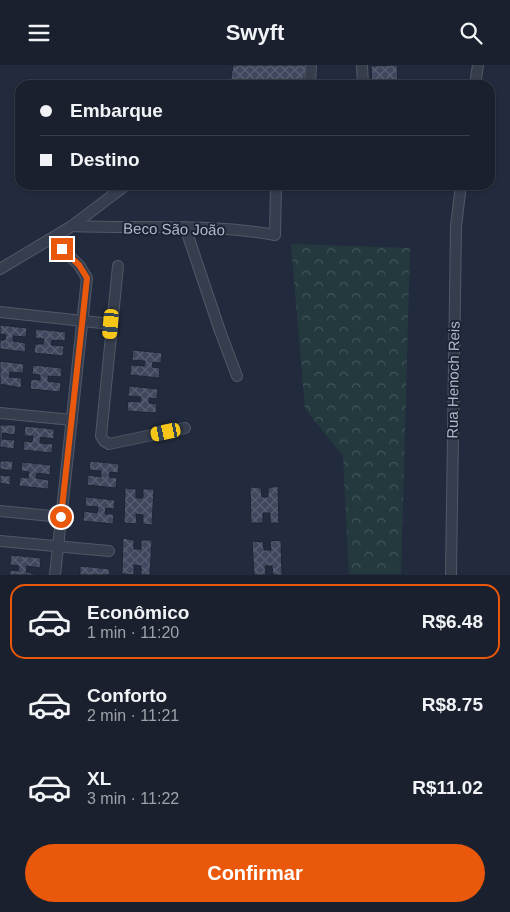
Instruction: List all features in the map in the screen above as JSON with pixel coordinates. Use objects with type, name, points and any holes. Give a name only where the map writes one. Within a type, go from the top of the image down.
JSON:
[{"type":"street","points":[[310,80],[311,65]]},
{"type":"street","points":[[362,65],[363,80]]},
{"type":"street","points":[[476,80],[478,65]]},
{"type":"street","points":[[0,269],[72,226],[119,190]]},
{"type":"street","name":"Beco São João","points":[[72,226],[110,228],[185,227],[254,231],[275,235],[276,190]]},
{"type":"street","name":"Rua Henoch Reis","points":[[451,575],[456,226],[460,190]]},
{"type":"street","points":[[185,227],[237,376]]},
{"type":"street","points":[[55,575],[87,278],[79,265],[62,249]]},
{"type":"street","points":[[118,266],[101,436],[109,444],[185,428]]},
{"type":"street","points":[[0,311],[111,324]]},
{"type":"street","points":[[0,413],[72,420]]},
{"type":"street","points":[[0,511],[61,517]]},
{"type":"street","points":[[0,541],[109,551]]},
{"type":"green space","points":[[291,244],[410,248],[401,574],[349,574],[343,456],[305,409]]},
{"type":"building","points":[[233,65],[308,65],[303,80],[231,80]]},
{"type":"building","points":[[397,65],[398,80],[372,80],[371,66]]},
{"type":"building","points":[[0,325],[27,328],[26,337],[13,336],[13,341],[26,343],[25,352],[0,349],[0,340],[5,340],[6,335],[0,334]]},
{"type":"building","points":[[36,329],[66,332],[65,341],[52,340],[51,345],[64,346],[63,356],[34,353],[35,344],[43,344],[44,339],[35,338]]},
{"type":"building","points":[[133,350],[162,353],[161,363],[153,362],[152,367],[160,368],[159,378],[130,375],[131,365],[144,366],[145,361],[132,360]]},
{"type":"building","points":[[0,361],[24,364],[23,373],[10,372],[9,377],[22,378],[21,388],[0,384]]},
{"type":"building","points":[[33,365],[62,368],[61,377],[48,376],[48,381],[61,383],[60,392],[30,389],[31,379],[40,380],[40,375],[32,374]]},
{"type":"building","points":[[129,386],[158,389],[157,399],[149,398],[149,403],[157,404],[156,413],[127,411],[128,401],[140,402],[141,397],[128,396]]},
{"type":"building","points":[[0,425],[16,425],[15,435],[2,433],[2,439],[15,440],[14,449],[0,447]]},
{"type":"building","points":[[25,426],[54,429],[54,439],[41,437],[40,443],[53,444],[52,453],[23,450],[24,441],[32,442],[33,436],[24,436]]},
{"type":"building","points":[[0,461],[13,461],[12,471],[0,469]]},
{"type":"building","points":[[90,461],[119,464],[118,473],[110,472],[109,477],[117,478],[116,488],[87,485],[88,475],[101,477],[101,471],[89,470]]},
{"type":"building","points":[[22,462],[51,465],[50,475],[37,473],[36,478],[49,480],[48,489],[19,486],[20,477],[28,478],[29,472],[21,471]]},
{"type":"building","points":[[0,475],[11,476],[10,485],[0,483]]},
{"type":"building","points":[[278,486],[279,523],[270,523],[270,513],[263,513],[263,523],[251,523],[250,487],[261,488],[262,497],[268,497],[268,488]]},
{"type":"building","points":[[125,488],[136,489],[136,498],[143,498],[143,489],[154,489],[152,525],[143,524],[143,515],[136,514],[137,524],[124,523]]},
{"type":"building","points":[[86,497],[115,500],[114,509],[106,508],[105,514],[114,514],[113,524],[83,521],[84,511],[97,513],[98,507],[85,506]]},
{"type":"building","points":[[123,538],[134,540],[134,549],[141,549],[141,540],[152,540],[150,575],[141,575],[141,566],[134,565],[134,575],[122,574]]},
{"type":"building","points":[[281,540],[282,575],[273,575],[272,566],[265,566],[266,575],[254,575],[252,541],[263,542],[264,550],[271,550],[270,541]]},
{"type":"building","points":[[11,555],[41,558],[40,568],[27,566],[26,572],[39,575],[10,575],[10,570],[18,571],[19,566],[10,565]]},
{"type":"building","points":[[80,566],[110,569],[109,575],[80,575]]},
{"type":"route","points":[[61,517],[87,278],[84,270],[62,249]]}]
